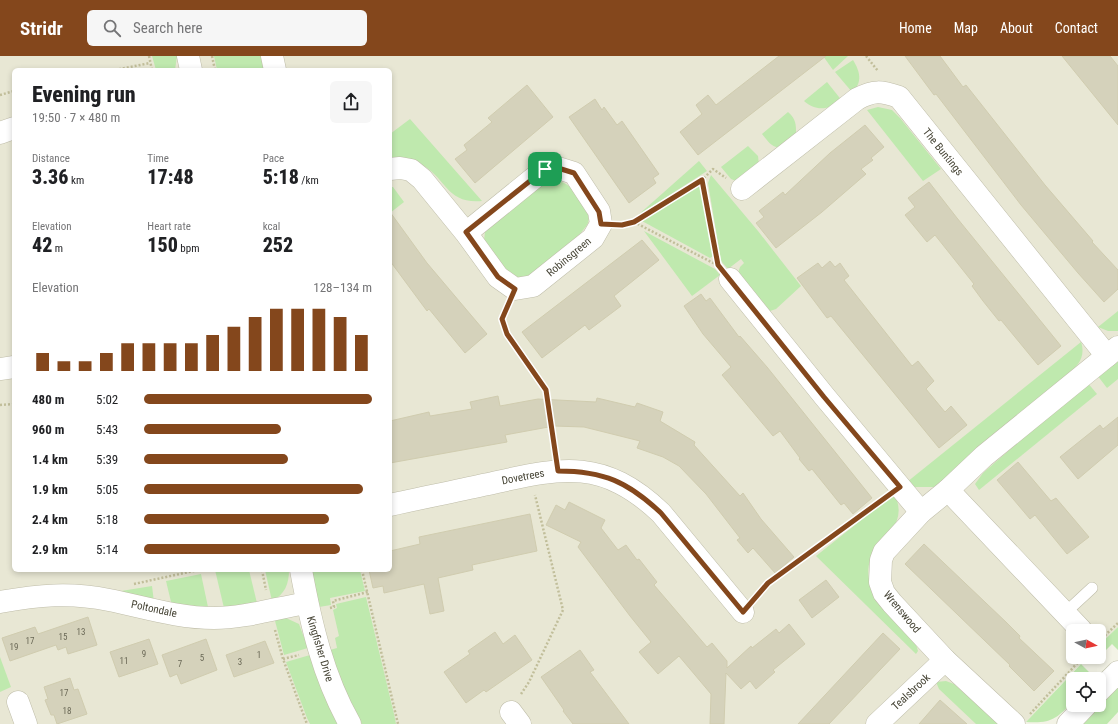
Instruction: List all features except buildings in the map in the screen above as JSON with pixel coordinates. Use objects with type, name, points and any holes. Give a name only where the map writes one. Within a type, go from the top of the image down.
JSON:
[{"type":"street","points":[[188,56],[191,68]]},
{"type":"street","points":[[272,56],[275,68]]},
{"type":"street","name":"The Buntings","points":[[742,189],[857,99],[871,92],[885,92],[899,97],[1112,352]]},
{"type":"street","points":[[0,133],[12,129]]},
{"type":"street","points":[[392,169],[400,168],[411,170],[422,179],[466,232],[498,277],[515,289]]},
{"type":"street","points":[[466,232],[545,169],[552,168],[558,168],[574,173],[599,212],[601,224]]},
{"type":"street","name":"Robinsgreen","points":[[515,289],[533,286],[593,238],[601,224]]},
{"type":"street","points":[[724,272],[824,397],[921,512]]},
{"type":"street","name":"Wrenswood","points":[[1020,721],[945,660],[892,603],[884,593],[880,582],[881,560],[884,552],[921,512],[990,452],[1112,352]]},
{"type":"street","points":[[0,369],[12,368]]},
{"type":"street","name":"Dovetrees","points":[[392,505],[530,475],[558,471],[590,473],[605,476],[620,482],[647,500],[661,513],[743,612]]},
{"type":"street","points":[[948,490],[1077,624]]},
{"type":"street","name":"Kingfisher Drive","points":[[301,572],[307,603],[326,672],[338,703],[350,724]]},
{"type":"street","name":"Poltondale","points":[[0,602],[55,594],[82,596],[108,599],[156,611],[214,618],[233,617],[307,603]]},
{"type":"street","name":"Tealsbrook","points":[[877,724],[945,660]]},
{"type":"street","points":[[1106,684],[1118,672]]},
{"type":"street","points":[[18,702],[26,724]]},
{"type":"street","points":[[1068,724],[1079,712]]},
{"type":"lane","points":[[1065,613],[1092,588]]},
{"type":"path","points":[[149,56],[151,68]]},
{"type":"path","points":[[212,56],[215,68]]},
{"type":"path","points":[[125,68],[150,63]]},
{"type":"path","points":[[0,95],[12,92]]},
{"type":"path","points":[[601,224],[622,225],[634,222],[702,180],[713,170],[742,189]]},
{"type":"path","points":[[702,180],[724,272]]},
{"type":"path","points":[[634,222],[724,272]]},
{"type":"path","points":[[515,289],[502,319],[507,334],[546,390],[558,471]]},
{"type":"path","points":[[0,405],[12,404]]},
{"type":"path","points":[[515,718],[529,682],[563,610],[530,475]]},
{"type":"path","points":[[743,612],[768,583],[900,487]]},
{"type":"path","points":[[127,585],[189,572]]},
{"type":"path","points":[[262,572],[283,659],[307,724]]},
{"type":"path","points":[[362,572],[398,724]]},
{"type":"path","points":[[1106,629],[1118,623]]},
{"type":"path","points":[[1020,721],[1076,664]]},
{"type":"shaded area","points":[[0,56],[1118,56],[1118,627],[1106,638],[1106,624],[1066,624],[1066,664],[1080,664],[1073,672],[1066,672],[1066,679],[1024,724],[0,724]]},
{"type":"green space","points":[[152,56],[177,56],[175,68],[155,68]]},
{"type":"green space","points":[[214,56],[265,56],[267,68],[217,68]]},
{"type":"green space","points":[[823,56],[848,56],[833,70]]},
{"type":"green space","points":[[853,60],[859,73],[859,81],[858,85],[852,92],[835,72]]},
{"type":"green space","points":[[827,82],[843,102],[827,108],[818,108],[813,107],[804,101]]},
{"type":"green space","points":[[878,107],[892,110],[941,169],[923,181],[867,110]]},
{"type":"green space","points":[[788,112],[793,117],[795,122],[796,134],[780,148],[770,143],[762,134]]},
{"type":"green space","points":[[410,119],[482,201],[470,201],[461,199],[454,195],[432,172],[420,164],[392,160],[392,132]]},
{"type":"green space","points":[[748,146],[758,156],[759,165],[736,181],[731,179],[721,167]]},
{"type":"green space","points":[[699,161],[707,171],[637,216]]},
{"type":"green space","points":[[711,175],[758,231],[801,286],[776,309],[770,311],[738,273],[740,267],[744,263],[741,259],[728,269],[721,261],[708,183]]},
{"type":"green space","points":[[550,179],[560,181],[573,190],[586,210],[589,220],[588,223],[571,242],[538,272],[529,276],[514,277],[506,272],[484,240],[485,232],[491,221]]},
{"type":"green space","points":[[700,185],[713,256],[710,258],[642,221]]},
{"type":"green space","points":[[392,187],[393,187],[404,202],[392,211]]},
{"type":"green space","points":[[644,231],[715,269],[720,275],[692,296]]},
{"type":"green space","points":[[1118,311],[1118,331],[1108,331],[1098,327]]},
{"type":"green space","points":[[1081,342],[1082,356],[1078,364],[1068,375],[935,487],[915,487],[907,482]]},
{"type":"green space","points":[[1118,357],[1118,379],[1107,388],[1097,375]]},
{"type":"green space","points":[[1087,382],[1097,394],[979,490],[975,484],[983,473]]},
{"type":"green space","points":[[894,494],[898,503],[898,518],[892,531],[869,563],[869,577],[871,590],[877,600],[884,609],[909,633],[915,642],[918,651],[916,654],[816,556]]},
{"type":"green space","points":[[215,572],[249,572],[257,603],[224,608]]},
{"type":"green space","points":[[265,572],[289,572],[287,584],[283,592],[272,601]]},
{"type":"green space","points":[[310,572],[360,572],[365,591],[330,598],[331,605],[319,607]]},
{"type":"green space","points":[[201,574],[208,607],[172,606],[166,581]]},
{"type":"green space","points":[[152,586],[154,602],[120,594],[121,591]]},
{"type":"green space","points":[[366,597],[396,724],[362,724],[343,689],[330,650],[337,648],[335,638],[339,636],[333,610],[337,608],[336,604]]},
{"type":"green space","points":[[274,617],[286,618],[299,624],[308,648],[284,655]]},
{"type":"green space","points":[[1118,627],[1118,650],[1112,644],[1106,650],[1106,638]]},
{"type":"green space","points":[[310,655],[339,724],[310,724],[307,718],[286,662]]},
{"type":"green space","points":[[0,657],[11,687],[0,692]]},
{"type":"green space","points":[[1081,664],[1089,672],[1073,672]]},
{"type":"green space","points":[[1066,680],[1066,709],[1058,716],[1048,721],[1026,722]]},
{"type":"green space","points":[[946,681],[954,684],[1000,724],[976,724],[939,689],[936,682]]},
{"type":"green space","points":[[1118,687],[1118,712],[1107,724],[1082,724],[1094,712],[1106,712],[1106,699]]},
{"type":"route","points":[[558,168],[574,173],[599,212],[601,224],[622,225],[634,222],[702,180],[718,265],[824,397],[900,487],[768,583],[743,612],[661,513],[647,500],[620,482],[605,476],[574,471],[558,471],[546,390],[507,334],[502,319],[515,289],[498,277],[466,232],[545,169],[558,168]]}]
